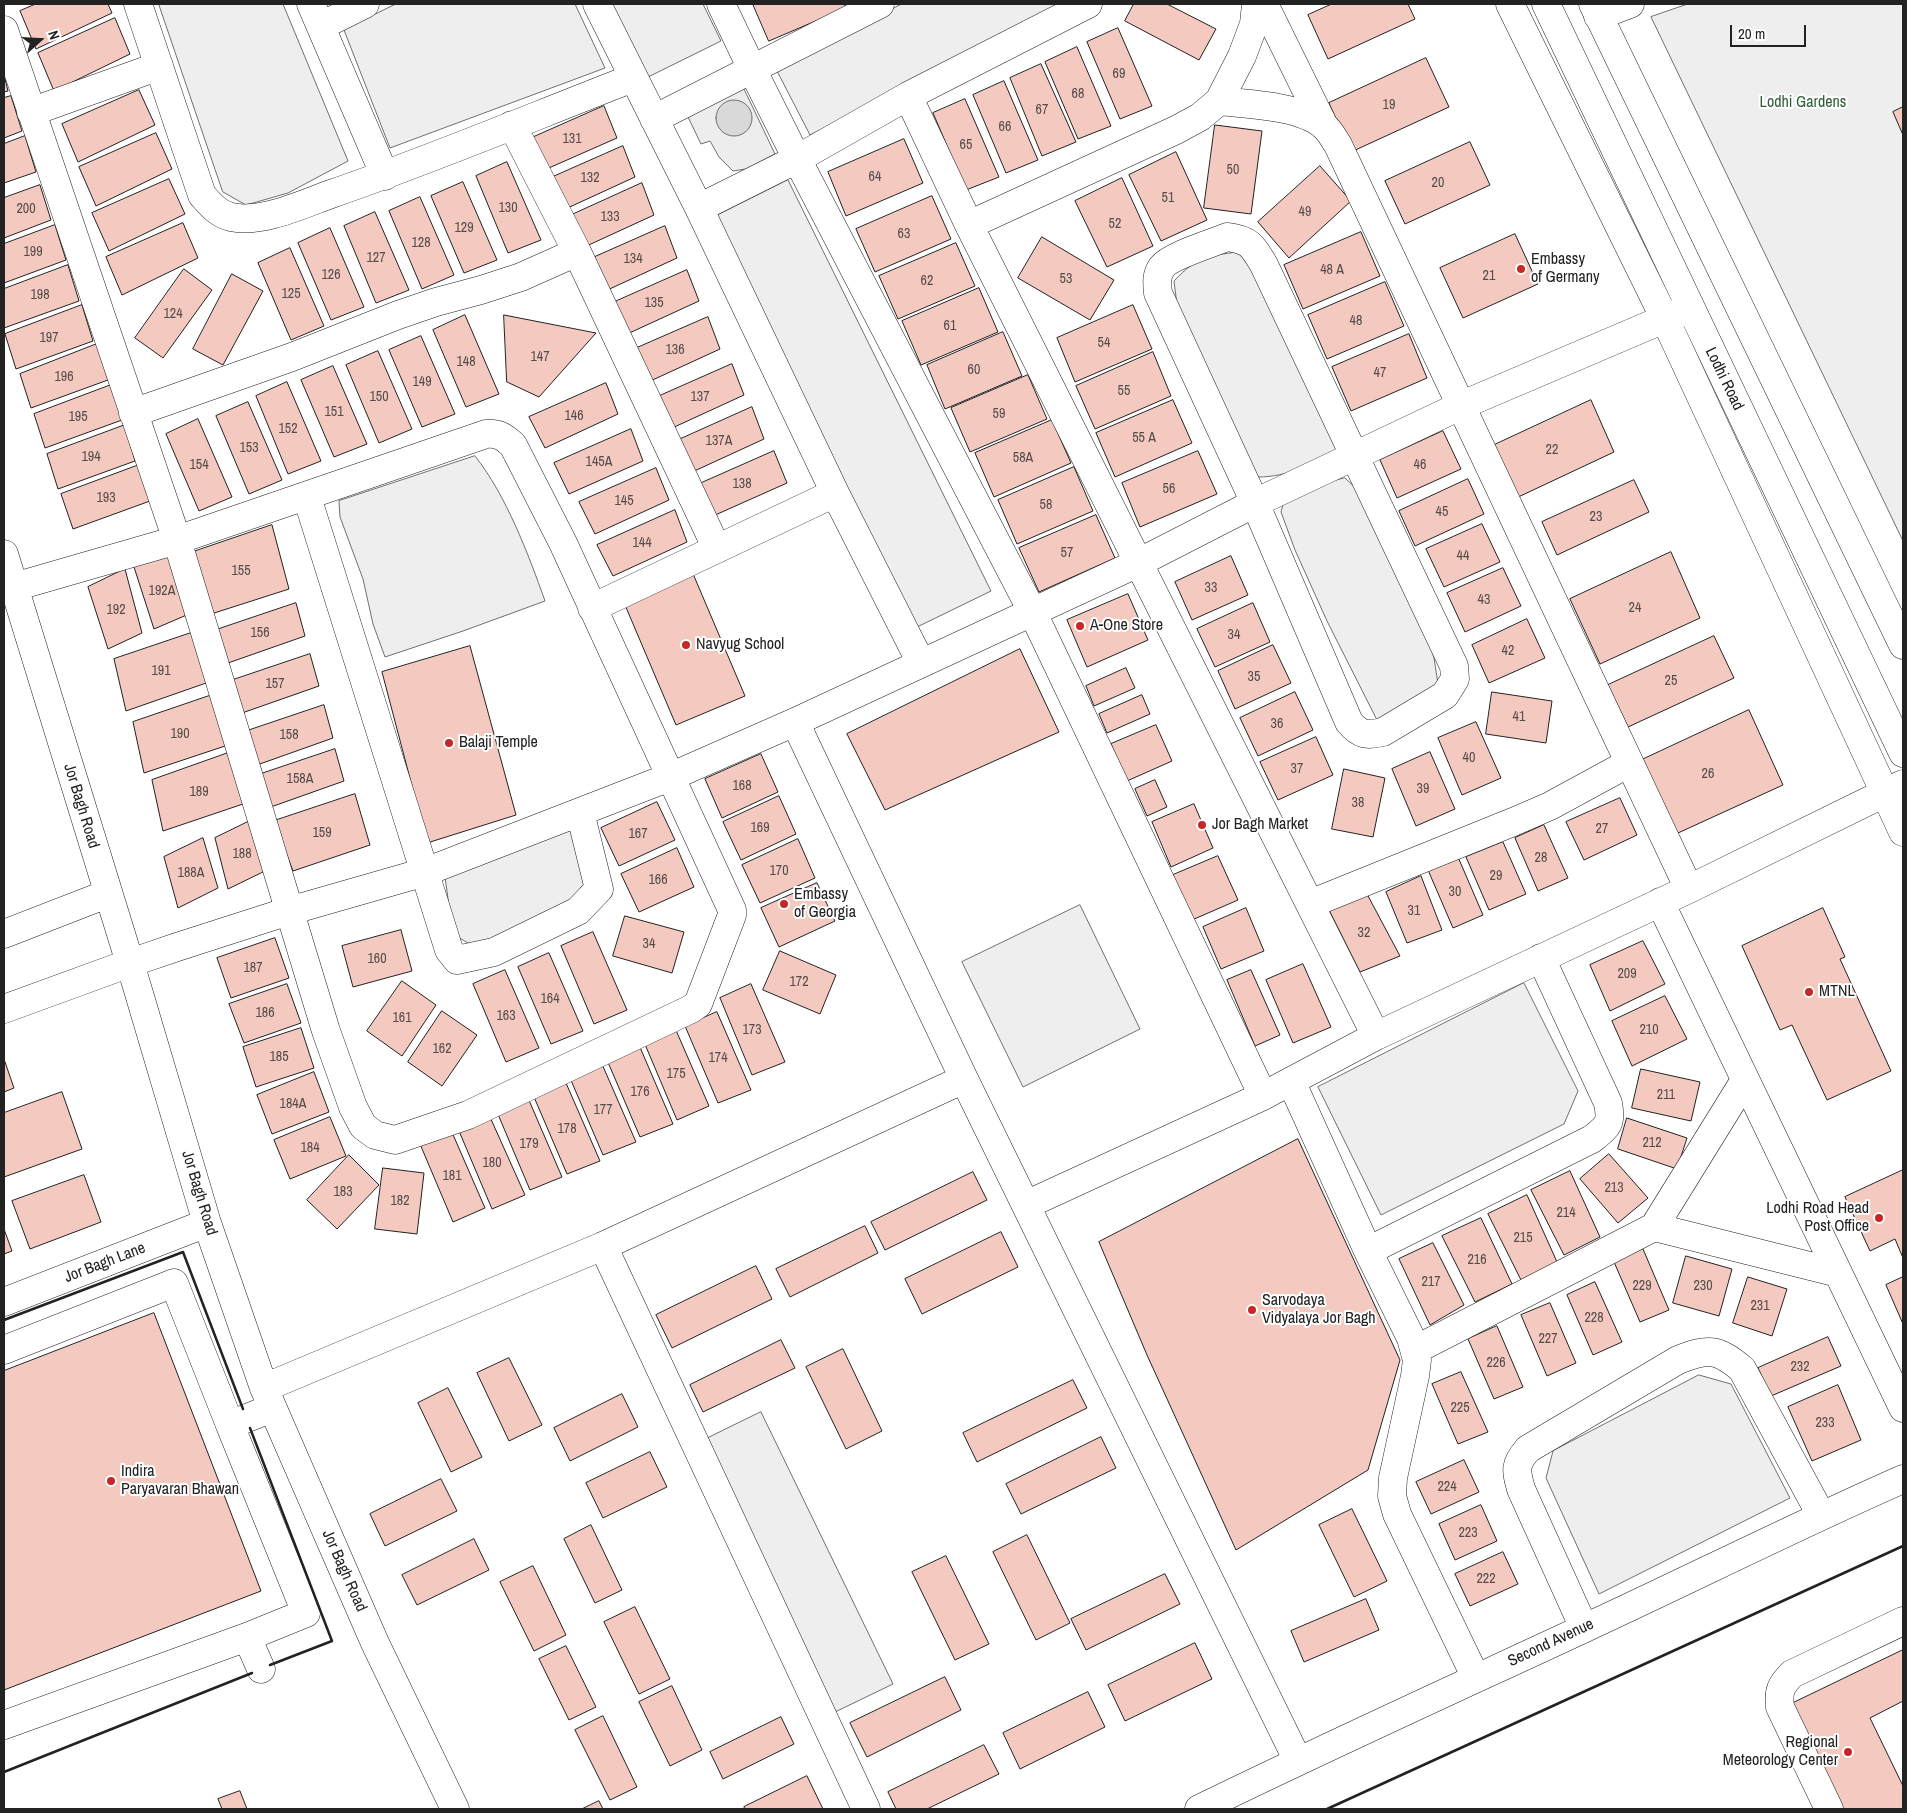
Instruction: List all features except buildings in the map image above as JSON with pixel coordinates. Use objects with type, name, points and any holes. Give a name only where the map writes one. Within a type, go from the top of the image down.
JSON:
[{"type":"street","points":[[138,4],[202,194],[214,209],[231,217],[254,218],[275,213],[385,176],[633,78]]},
{"type":"street","points":[[365,4],[316,15],[385,176]]},
{"type":"street","points":[[597,4],[699,208],[835,493],[921,663]]},
{"type":"street","points":[[721,4],[797,159],[1032,611],[1263,1096]]},
{"type":"street","points":[[699,208],[797,159],[908,96],[1088,4]]},
{"type":"street","points":[[969,225],[1176,130],[1200,117],[1219,101],[1242,56],[1254,24],[1256,4]]},
{"type":"street","points":[[1264,4],[1324,126],[1338,145],[1689,889]]},
{"type":"street","points":[[1510,4],[1894,789],[1903,832]]},
{"type":"street","name":"Lodhi Road","points":[[1546,4],[1903,753]]},
{"type":"street","points":[[1630,4],[1596,10],[1903,645]]},
{"type":"street","points":[[654,119],[874,5]]},
{"type":"street","points":[[4,30],[177,540],[326,1031],[353,1107],[363,1126],[375,1135],[395,1140],[468,1115],[698,1004],[732,915],[732,910],[563,543],[513,445],[504,437],[497,434],[486,434],[307,497],[177,540],[14,587]]},
{"type":"street","points":[[31,112],[159,66]]},
{"type":"street","points":[[908,96],[969,225],[1376,1036]]},
{"type":"street","points":[[1219,101],[1285,108],[1324,126]]},
{"type":"street","points":[[512,125],[577,252],[718,549]]},
{"type":"street","points":[[1227,237],[1242,239],[1254,248],[1264,265],[1355,456],[1454,666],[1455,679],[1445,695],[1383,732],[1372,734],[1358,733],[1348,722],[1255,503],[1158,294],[1157,278],[1162,266],[1171,260],[1227,237]]},
{"type":"street","points":[[133,413],[292,357],[408,312],[521,277],[577,252]]},
{"type":"street","points":[[4,1009],[130,963],[289,911],[426,872],[670,777],[795,722],[1138,563],[1255,503],[1460,406],[1690,308]]},
{"type":"street","points":[[592,608],[835,493]]},
{"type":"street","points":[[307,497],[449,950],[457,960],[494,952],[578,911],[600,889],[580,812]]},
{"type":"street","name":"Jor Bagh Road","points":[[4,554],[107,894],[130,963],[207,1223],[268,1398],[375,1643],[455,1809]]},
{"type":"street","points":[[795,722],[964,1079],[1298,1761]]},
{"type":"street","points":[[1310,904],[1550,806],[1629,763]]},
{"type":"street","points":[[1026,1205],[1263,1096],[1376,1036],[1689,889],[1894,789]]},
{"type":"street","points":[[4,934],[107,894]]},
{"type":"street","points":[[1660,902],[1903,1408]]},
{"type":"street","points":[[1368,1251],[1592,1139],[1607,1127],[1611,1117],[1608,1103],[1541,958]]},
{"type":"street","points":[[230,1425],[268,1398],[964,1079]]},
{"type":"street","points":[[1415,1350],[1654,1227],[1745,1080]]},
{"type":"street","points":[[1291,1081],[1415,1350],[1415,1376],[1393,1478],[1392,1496],[1397,1514],[1476,1678]]},
{"type":"street","name":"Jor Bagh Lane","points":[[4,1302],[207,1223]]},
{"type":"street","points":[[1654,1227],[1838,1272]]},
{"type":"street","points":[[603,1246],[866,1809]]},
{"type":"street","points":[[4,1350],[174,1283],[306,1613],[248,1637],[4,1725]]},
{"type":"street","points":[[1584,1628],[1521,1489],[1517,1472],[1518,1460],[1528,1449],[1678,1360],[1697,1352],[1715,1352],[1727,1356],[1742,1369],[1821,1514]]},
{"type":"street","name":"Second Avenue","points":[[1199,1809],[1821,1514],[1903,1479]]},
{"type":"street","points":[[1828,1809],[1780,1707],[1779,1696],[1783,1683],[1792,1674],[1903,1621]]},
{"type":"street","points":[[248,1637],[262,1669]]},
{"type":"green space","points":[[159,4],[283,4],[348,161],[288,193],[246,205],[223,192]]},
{"type":"green space","points":[[396,4],[575,4],[605,68],[390,148],[344,30]]},
{"type":"green space","points":[[610,4],[703,4],[721,41],[646,78]]},
{"type":"green space","points":[[902,4],[1063,4],[810,135],[776,69]]},
{"type":"green space","name":"Lodhi Gardens","points":[[1688,4],[1903,4],[1903,541],[1651,17]]},
{"type":"green space","points":[[788,180],[991,591],[915,628],[712,218]]},
{"type":"green space","points":[[1244,251],[1338,449],[1300,469],[1280,475],[1258,477],[1177,305],[1174,281],[1190,266],[1205,258]]},
{"type":"green space","points":[[475,456],[497,488],[506,506],[524,544],[545,601],[385,657],[373,624],[363,579],[340,517],[339,501]]},
{"type":"green space","points":[[1345,478],[1361,493],[1426,629],[1434,658],[1439,690],[1378,722],[1327,621],[1295,550],[1281,512],[1284,501],[1318,485]]},
{"type":"green space","points":[[571,829],[584,884],[571,900],[539,920],[473,946],[458,937],[450,913],[445,877]]},
{"type":"green space","points":[[1080,905],[1140,1029],[1023,1087],[962,962]]},
{"type":"green space","points":[[1524,983],[1578,1091],[1564,1124],[1381,1215],[1318,1087]]},
{"type":"green space","points":[[1699,1375],[1731,1384],[1790,1498],[1599,1594],[1546,1478],[1553,1451]]},
{"type":"green space","points":[[761,1412],[893,1684],[835,1712],[704,1440]]},
{"type":"shaded area","points":[[744,89],[775,154],[746,169],[733,171],[719,157],[710,141],[701,144],[688,117]]},
{"type":"shaded area","points":[[734,100],[741,101],[747,105],[751,111],[751,125],[747,131],[741,135],[734,136],[727,135],[721,131],[717,125],[716,118],[717,111],[721,105],[727,101]]},
{"type":"wall","points":[[4,1320],[183,1252],[243,1409]]},
{"type":"wall","points":[[250,1428],[332,1641],[270,1665]]},
{"type":"wall","points":[[1327,1809],[1903,1546]]},
{"type":"wall","points":[[4,1772],[252,1673]]},
{"type":"place","name":"Embassy of Germany","points":[[1521,269]]},
{"type":"place","name":"A-One Store","points":[[1080,626]]},
{"type":"place","name":"Navyug School","points":[[686,645]]},
{"type":"place","name":"Balaji Temple","points":[[449,743]]},
{"type":"place","name":"Jor Bagh Market","points":[[1202,825]]},
{"type":"place","name":"Embassy of Georgia","points":[[784,904]]},
{"type":"place","name":"MTNL","points":[[1809,992]]},
{"type":"place","name":"Lodhi Road Head Post Office","points":[[1879,1218]]},
{"type":"place","name":"Sarvodaya Vidyalaya Jor Bagh","points":[[1252,1310]]},
{"type":"place","name":"Indira Paryavaran Bhawan","points":[[111,1481]]},
{"type":"place","name":"Regional Meteorology Center","points":[[1848,1752]]}]
